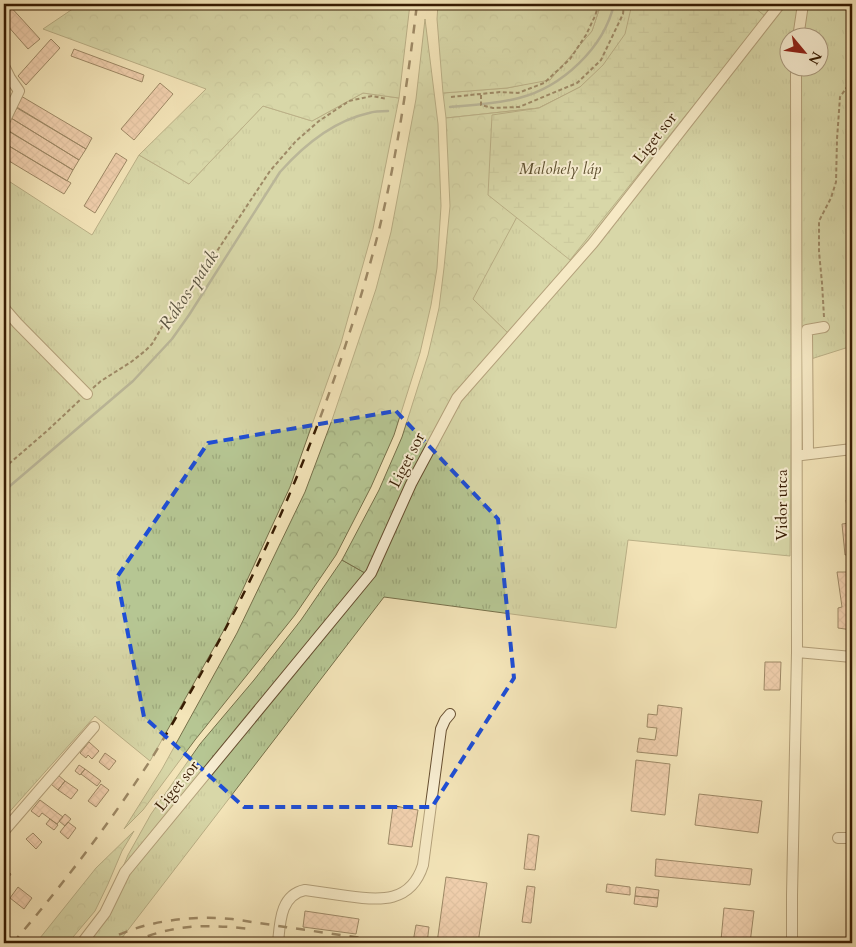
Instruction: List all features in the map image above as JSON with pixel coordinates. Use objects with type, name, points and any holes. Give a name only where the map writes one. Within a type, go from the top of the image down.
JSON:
[{"type":"street","name":"Liget sor","points":[[82,943],[105,913],[125,872],[371,573],[411,484],[457,398],[593,243],[780,4]]},
{"type":"street","points":[[799,28],[803,4]]},
{"type":"street","points":[[4,66],[19,90],[4,122]]},
{"type":"street","name":"Vidor utca","points":[[792,943],[797,652],[796,78]]},
{"type":"street","points":[[4,308],[87,394]]},
{"type":"street","points":[[808,454],[807,330],[824,327]]},
{"type":"street","points":[[796,456],[852,449]]},
{"type":"street","points":[[797,652],[852,657]]},
{"type":"street","points":[[278,943],[285,903],[300,891],[305,890],[375,900],[392,898],[413,885],[423,865],[441,729],[450,714]]},
{"type":"street","points":[[4,831],[94,727]]},
{"type":"street","points":[[838,838],[852,838]]},
{"type":"path","points":[[451,98],[500,92],[518,92],[544,83],[570,59],[586,35],[599,4]]},
{"type":"path","points":[[481,95],[481,104],[492,108],[518,107],[577,83],[601,60],[623,14],[624,4]]},
{"type":"path","points":[[824,327],[819,222],[831,198],[836,182],[840,97],[852,80]]},
{"type":"path","points":[[4,468],[100,381],[131,362],[152,344],[162,327],[176,313],[276,162],[296,141],[319,121],[349,101],[372,96],[387,99]]},
{"type":"highlighted area","points":[[396,411],[498,519],[514,678],[432,807],[244,807],[144,717],[117,577],[208,443]]},
{"type":"green space","points":[[80,4],[410,4],[399,98],[363,93],[312,121],[263,106],[189,184],[139,155],[206,89],[43,29]]},
{"type":"green space","points":[[438,4],[601,4],[592,31],[550,80],[507,88],[443,93],[437,19]]},
{"type":"green space","points":[[601,4],[852,4],[852,346],[792,365],[790,556],[628,540],[616,628],[384,597],[118,943],[77,943],[100,915],[128,855],[151,814],[200,744],[301,620],[342,560],[372,577],[438,430],[476,378],[512,337],[472,299],[571,116],[579,88],[539,108],[446,118],[443,93],[507,88],[550,79],[592,31]]},
{"type":"green space","name":"Malohely láp","points":[[632,4],[750,4],[765,16],[570,260],[488,195],[492,115],[539,108],[580,87],[603,65],[625,34]]},
{"type":"green space","points":[[425,19],[438,124],[441,206],[437,268],[420,353],[394,435],[371,487],[336,555],[295,615],[195,740],[143,810],[124,829],[162,769],[237,633],[305,492],[332,420],[376,289],[391,232],[416,99]]},
{"type":"green space","points":[[580,87],[571,116],[473,299],[512,337],[476,378],[438,430],[372,577],[342,560],[379,490],[402,437],[428,355],[439,308],[450,206],[446,118],[539,108]]},
{"type":"green space","points":[[363,93],[399,98],[373,229],[341,343],[290,487],[225,628],[150,761],[95,716],[4,818],[4,178],[92,235],[139,155],[189,184],[263,106],[312,121]]},
{"type":"green space","points":[[134,831],[122,851],[95,911],[68,943],[36,943],[96,868]]},
{"type":"building","points":[[4,4],[8,4],[40,39],[28,49],[6,24],[4,27]]},
{"type":"building","points":[[51,39],[60,48],[26,85],[18,76]]},
{"type":"building","points":[[74,49],[144,75],[142,82],[71,56]]},
{"type":"building","points":[[160,83],[173,94],[134,140],[121,129]]},
{"type":"building","points":[[21,96],[92,138],[86,149],[15,106]]},
{"type":"building","points":[[17,108],[86,149],[79,160],[11,118]]},
{"type":"building","points":[[11,118],[79,160],[73,170],[5,129]]},
{"type":"building","points":[[9,131],[73,170],[67,181],[4,143]]},
{"type":"building","points":[[4,143],[71,183],[64,194],[4,158]]},
{"type":"building","points":[[116,153],[127,160],[95,213],[84,206]]},
{"type":"building","points":[[846,500],[852,500],[852,554],[845,555],[842,524],[849,523]]},
{"type":"building","points":[[837,572],[852,572],[852,630],[838,628],[838,608],[842,607]]},
{"type":"building","points":[[765,662],[781,662],[780,690],[764,690]]},
{"type":"building","points":[[658,705],[682,708],[677,756],[637,752],[639,738],[655,740],[657,728],[647,727],[648,714],[657,715]]},
{"type":"building","points":[[89,742],[99,751],[92,759],[88,755],[86,758],[80,753]]},
{"type":"building","points":[[105,753],[116,761],[109,770],[99,762]]},
{"type":"building","points":[[636,760],[670,764],[665,815],[631,811]]},
{"type":"building","points":[[79,765],[85,769],[80,775],[75,771]]},
{"type":"building","points":[[85,769],[101,781],[97,786],[81,774]]},
{"type":"building","points":[[58,775],[65,781],[58,790],[51,784]]},
{"type":"building","points":[[65,781],[78,790],[71,799],[58,790]]},
{"type":"building","points":[[101,784],[109,790],[96,807],[88,801]]},
{"type":"building","points":[[699,794],[762,801],[758,833],[695,825]]},
{"type":"building","points":[[40,800],[63,817],[57,824],[42,813],[39,817],[31,811]]},
{"type":"building","points":[[393,806],[418,810],[412,847],[388,844]]},
{"type":"building","points":[[65,814],[71,819],[65,826],[59,821]]},
{"type":"building","points":[[50,819],[58,825],[54,830],[46,824]]},
{"type":"building","points":[[68,822],[76,828],[68,839],[60,832]]},
{"type":"building","points":[[33,833],[42,842],[36,849],[26,839]]},
{"type":"building","points":[[528,834],[539,836],[535,870],[524,869]]},
{"type":"building","points":[[656,859],[752,869],[750,885],[655,876]]},
{"type":"building","points":[[4,869],[11,874],[8,879],[4,875]]},
{"type":"building","points":[[446,877],[487,883],[478,943],[437,943]]},
{"type":"building","points":[[607,884],[630,887],[630,895],[606,892]]},
{"type":"building","points":[[527,886],[535,887],[531,923],[522,922]]},
{"type":"building","points":[[18,887],[32,898],[24,909],[10,898]]},
{"type":"building","points":[[636,887],[659,890],[658,898],[635,896]]},
{"type":"building","points":[[635,896],[658,898],[657,907],[634,904]]},
{"type":"building","points":[[724,908],[754,911],[750,943],[721,940]]},
{"type":"building","points":[[305,911],[359,919],[356,934],[303,927]]},
{"type":"building","points":[[416,925],[429,927],[427,943],[413,942]]},
{"type":"building","points":[[680,938],[704,940],[704,943],[680,943]]},
{"type":"waterway","name":"Rákos-patak","points":[[450,107],[511,100],[535,93],[551,85],[579,63],[591,50],[601,36],[614,4]]},
{"type":"waterway","name":"Rákos-patak","points":[[4,491],[133,381],[172,339],[280,172],[289,162],[331,128],[371,112],[388,111]]},
{"type":"railway","points":[[13,943],[64,881],[127,795],[157,750],[227,626],[280,516],[304,460],[345,347],[379,230],[401,117],[417,4]]},
{"type":"railway","points":[[103,943],[133,929],[166,921],[200,918],[232,919],[397,943]]},
{"type":"railway","points":[[131,943],[161,932],[190,927],[219,926],[250,929]]}]
